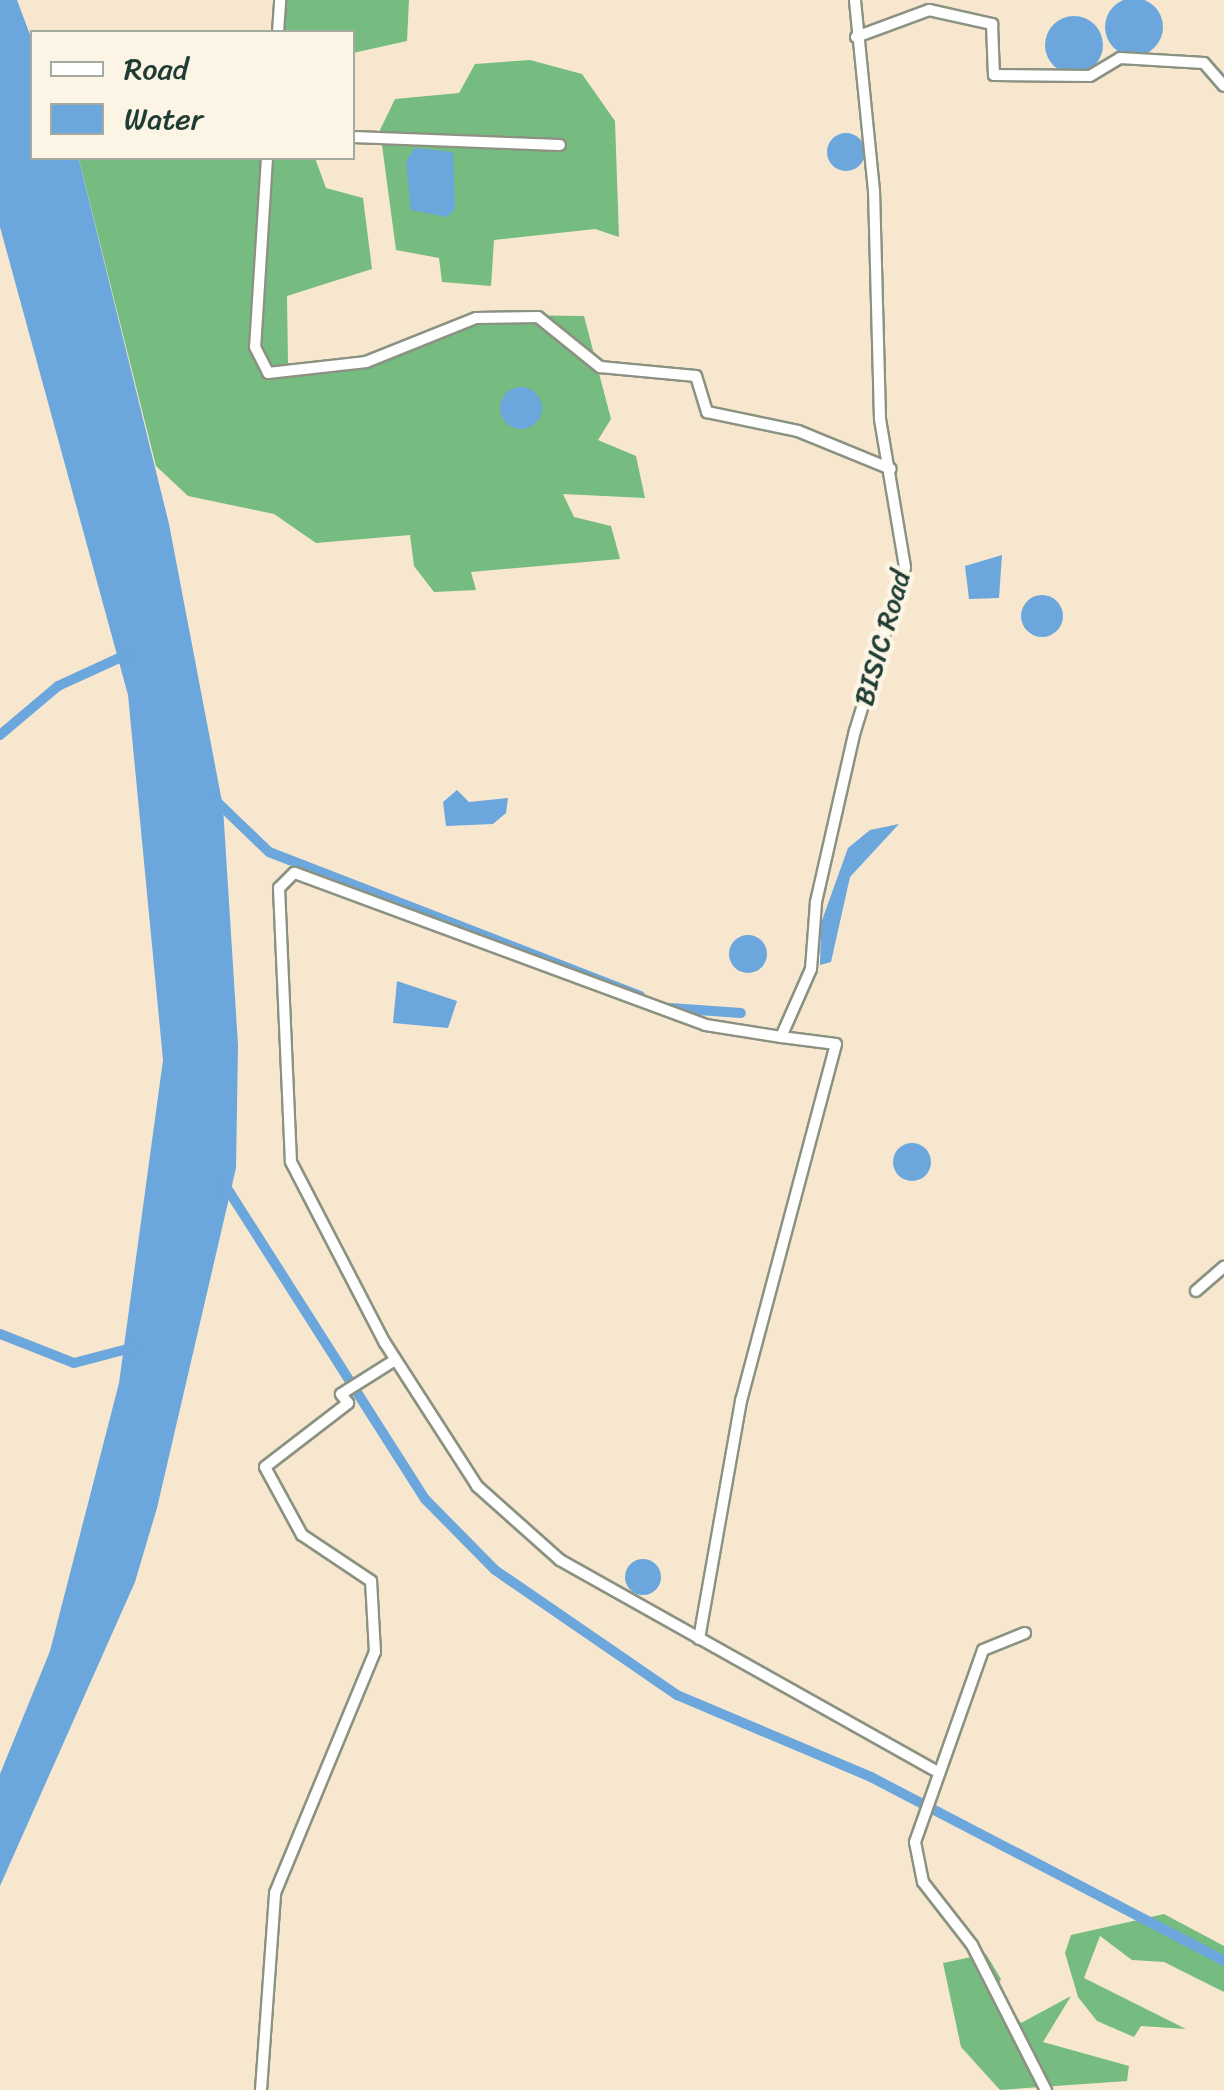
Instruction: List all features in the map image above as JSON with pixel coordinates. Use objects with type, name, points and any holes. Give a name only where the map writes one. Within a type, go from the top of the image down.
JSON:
[{"type":"street","points":[[278,30],[280,0]]},
{"type":"street","name":"BISIC Road","points":[[781,1037],[811,969],[855,731],[906,567],[891,469],[854,0]]},
{"type":"street","points":[[856,37],[929,10],[992,24],[994,75],[1090,76],[1120,58],[1204,64],[1224,87],[1224,99]]},
{"type":"street","points":[[355,137],[560,145]]},
{"type":"street","points":[[267,160],[255,347],[268,373],[366,362],[476,318],[538,317],[600,367],[696,376],[707,412],[798,430],[891,469]]},
{"type":"street","points":[[698,1639],[741,1401],[794,1215],[836,1044],[706,1026],[404,908],[286,875],[276,907],[291,1162],[395,1360],[496,1511],[560,1560],[698,1639],[934,1770]]},
{"type":"street","points":[[1196,1291],[1224,1267]]},
{"type":"street","points":[[262,2090],[275,1892],[375,1652],[370,1581],[302,1535],[265,1468],[348,1403],[341,1394],[395,1360]]},
{"type":"street","points":[[1025,1632],[983,1650],[934,1770],[931,1798],[915,1842],[923,1882],[972,1946],[1046,2090]]},
{"type":"green space","points":[[282,0],[409,0],[407,41],[355,53],[355,30],[281,30]]},
{"type":"green space","points":[[530,60],[582,74],[615,121],[619,237],[595,229],[494,240],[491,286],[442,282],[439,258],[396,250],[380,130],[395,99],[459,93],[475,64]]},
{"type":"green space","points":[[79,160],[316,160],[326,188],[363,198],[372,269],[287,296],[288,363],[358,370],[433,331],[503,315],[584,316],[611,419],[598,440],[636,456],[645,498],[563,494],[574,517],[611,526],[620,559],[471,572],[476,590],[434,592],[414,566],[410,535],[316,543],[274,514],[188,496],[156,466]]},
{"type":"green space","points":[[1164,1914],[1224,1946],[1224,1992],[1164,1962],[1132,1960],[1100,1936],[1084,1978],[1186,2029],[1141,2026],[1134,2037],[1097,2021],[1078,1997],[1065,1953],[1071,1935]]},
{"type":"green space","points":[[986,1954],[1001,1979],[996,1990],[1021,2023],[1071,1996],[1043,2042],[1129,2066],[1127,2081],[1000,2090],[961,2047],[943,1963]]},
{"type":"water","points":[[0,0],[17,0],[30,35],[30,160],[79,160],[169,524],[223,807],[238,1045],[236,1168],[157,1508],[135,1582],[0,1886],[0,1774],[50,1651],[119,1383],[163,1060],[128,695],[0,227]]},
{"type":"water","points":[[1123,0],[1145,0],[1161,16],[1161,38],[1145,54],[1123,54],[1107,38],[1107,16]]},
{"type":"water","points":[[1074,16],[1094,25],[1103,45],[1094,65],[1074,74],[1054,65],[1045,45],[1054,25]]},
{"type":"water","points":[[846,133],[860,138],[865,152],[860,166],[846,171],[832,166],[827,152],[832,138]]},
{"type":"water","points":[[415,148],[453,152],[455,209],[447,217],[411,210],[406,161]]},
{"type":"water","points":[[521,387],[536,393],[542,408],[536,423],[521,429],[506,423],[500,408],[506,393]]},
{"type":"water","points":[[1002,555],[999,598],[969,599],[965,566]]},
{"type":"water","points":[[1042,595],[1057,601],[1063,616],[1057,631],[1042,637],[1027,631],[1021,616],[1027,601]]},
{"type":"water","points":[[457,790],[469,802],[508,798],[506,813],[493,824],[446,826],[443,802]]},
{"type":"water","points":[[899,824],[850,877],[831,962],[820,965],[821,923],[848,848],[870,830]]},
{"type":"water","points":[[748,935],[761,941],[767,954],[761,967],[748,973],[735,967],[729,954],[735,941]]},
{"type":"water","points":[[397,981],[457,1001],[448,1028],[393,1023]]},
{"type":"water","points":[[912,1143],[925,1149],[931,1162],[925,1175],[912,1181],[899,1175],[893,1162],[899,1149]]},
{"type":"water","points":[[643,1559],[656,1564],[661,1577],[656,1590],[643,1595],[630,1590],[625,1577],[630,1564]]},
{"type":"waterway","points":[[0,735],[58,686],[130,653]]},
{"type":"waterway","points":[[215,800],[269,852],[640,996]]},
{"type":"waterway","points":[[670,1008],[741,1013]]},
{"type":"waterway","points":[[223,1182],[425,1499],[495,1570],[677,1695],[871,1777],[1224,1961]]},
{"type":"waterway","points":[[0,1334],[74,1363],[135,1347]]}]
